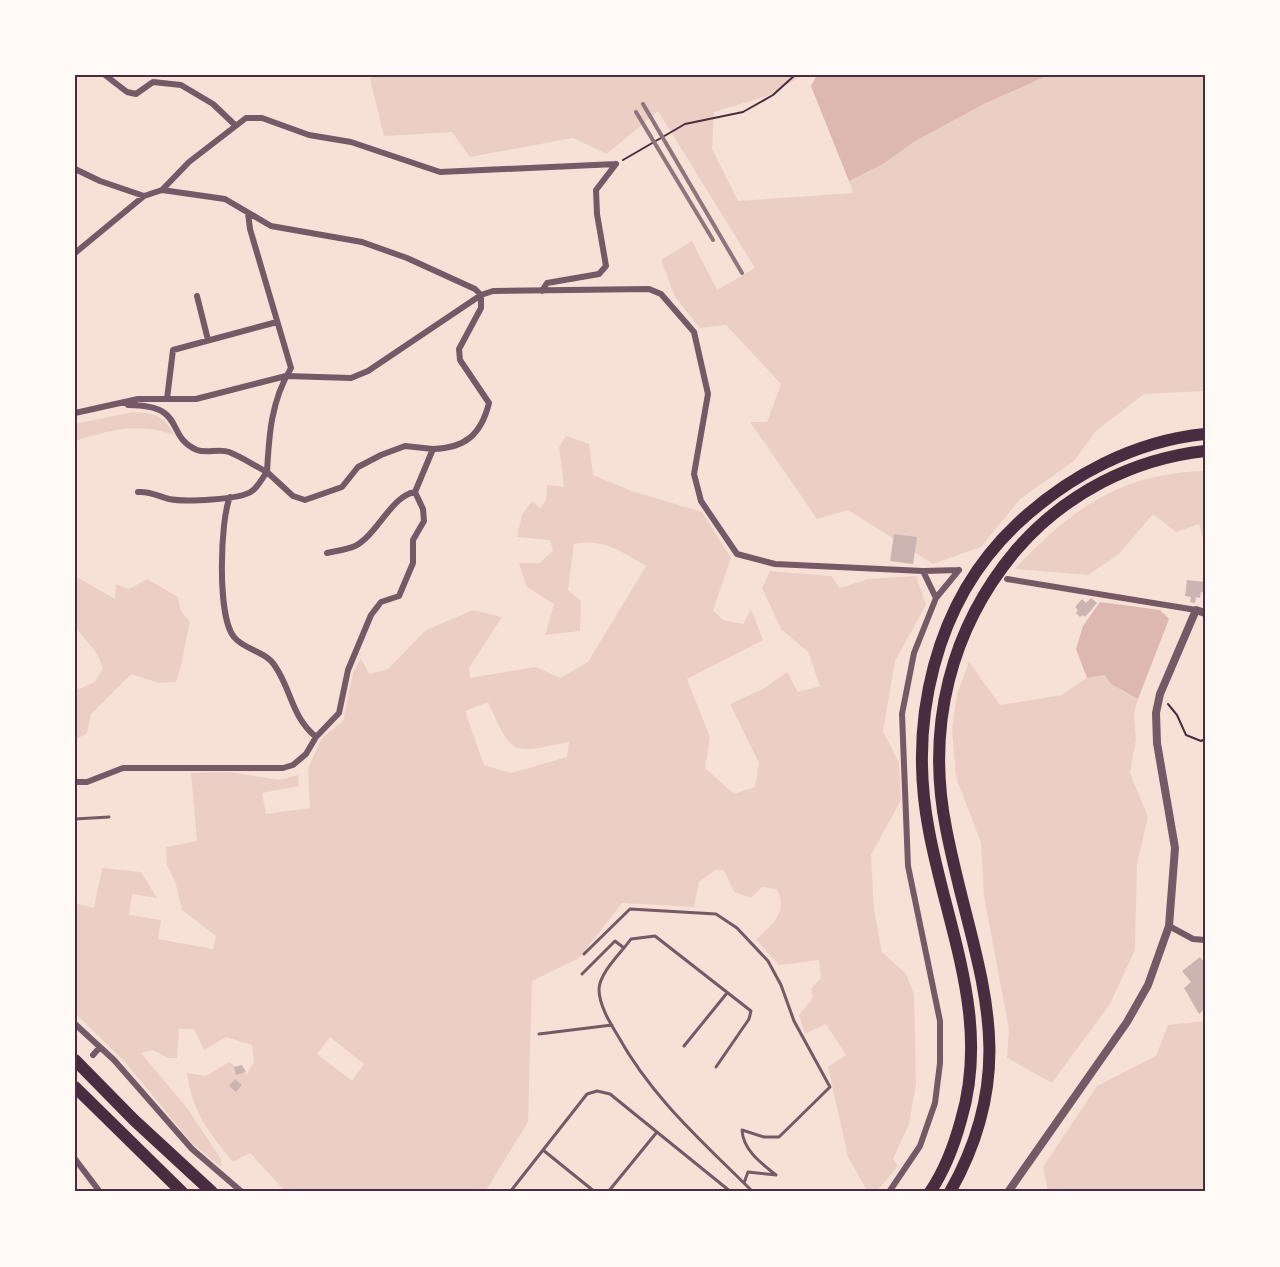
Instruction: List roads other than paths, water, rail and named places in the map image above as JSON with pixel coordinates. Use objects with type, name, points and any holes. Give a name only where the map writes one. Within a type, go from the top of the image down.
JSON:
[{"type":"highway","points":[[931,1192],[942,1173],[964,1110],[973,1048],[966,983],[929,831],[923,793],[923,720],[927,692],[944,635],[956,606],[990,554],[1011,530],[1057,490],[1083,474],[1128,454],[1156,444],[1205,434]]},
{"type":"highway","points":[[950,1192],[973,1145],[982,1114],[990,1049],[989,1014],[983,979],[946,828],[940,791],[940,722],[949,673],[960,642],[987,589],[1004,564],[1046,520],[1068,502],[1115,476],[1159,459],[1205,451]]},
{"type":"highway","points":[[75,1060],[134,1120],[212,1192]]},
{"type":"highway","points":[[75,1088],[182,1192]]},
{"type":"street","points":[[105,75],[127,92],[136,94],[153,82],[181,85],[213,104],[236,126]]},
{"type":"street","points":[[162,190],[189,162],[246,118],[262,118],[309,135],[351,142],[440,172],[616,164],[596,190],[597,214],[606,266],[599,274],[547,283],[542,291]]},
{"type":"street","points":[[75,169],[144,196]]},
{"type":"street","points":[[75,253],[144,196],[162,190],[225,199],[271,226],[362,242],[407,258],[475,289],[481,295],[481,308],[459,349],[460,360],[489,403],[473,435],[465,443],[454,448],[405,446],[381,455],[358,467],[342,487],[306,500],[293,496],[267,472],[228,451],[200,451],[186,444],[171,417],[157,408],[128,405],[126,402]]},
{"type":"street","points":[[138,492],[149,491],[169,499],[198,502],[230,497],[253,490],[267,472],[270,422],[279,388],[291,368],[250,229],[248,213]]},
{"type":"street","points":[[75,413],[126,402],[196,399],[286,376],[351,378],[368,371],[481,295],[493,291],[649,289],[661,294],[694,332],[708,394],[694,474],[701,501],[737,554],[775,564],[923,571],[959,570],[936,598],[914,653],[902,714],[908,866],[940,1021],[940,1063],[935,1103],[920,1146],[888,1192]]},
{"type":"street","points":[[197,296],[208,340]]},
{"type":"street","points":[[167,399],[173,350],[278,322]]},
{"type":"street","points":[[75,782],[87,782],[123,768],[283,768],[293,765],[306,754],[316,737],[339,713],[348,670],[371,615],[381,603],[399,596],[413,563],[412,540],[424,521],[423,509],[415,492],[433,448]]},
{"type":"street","points":[[327,553],[355,546],[370,534],[402,496],[415,492]]},
{"type":"street","points":[[230,497],[224,518],[224,610],[228,625],[234,638],[266,657],[275,666],[304,727],[316,737]]},
{"type":"street","points":[[923,571],[936,598]]},
{"type":"street","points":[[1007,579],[1200,611],[1160,694],[1156,713],[1157,743],[1175,848],[1169,926],[1148,984],[1127,1022],[1008,1192]]},
{"type":"street","points":[[1169,926],[1194,939],[1205,940]]},
{"type":"street","points":[[75,1024],[100,1047],[192,1149],[242,1192]]},
{"type":"street","points":[[93,1055],[100,1047]]},
{"type":"street","points":[[75,1159],[100,1192]]},
{"type":"lane","points":[[75,819],[109,817]]},
{"type":"lane","points":[[585,954],[630,909],[716,915],[737,928],[768,962],[781,984],[794,1021],[830,1087],[778,1137],[764,1137],[742,1130],[742,1138],[754,1156],[776,1175],[748,1172],[744,1183]]},
{"type":"lane","points":[[716,1067],[750,1019],[750,1011],[655,936],[631,939],[601,979],[599,990],[612,1025],[637,1071],[663,1102],[753,1192]]},
{"type":"lane","points":[[582,974],[615,941],[624,948]]},
{"type":"lane","points":[[684,1046],[727,993]]},
{"type":"lane","points":[[539,1034],[612,1025]]},
{"type":"lane","points":[[510,1192],[587,1094],[597,1091],[610,1094],[731,1192]]},
{"type":"lane","points":[[608,1192],[657,1132]]},
{"type":"lane","points":[[543,1150],[595,1192]]},
{"type":"railway","points":[[643,104],[742,273]]},
{"type":"railway","points":[[636,112],[713,240]]}]
